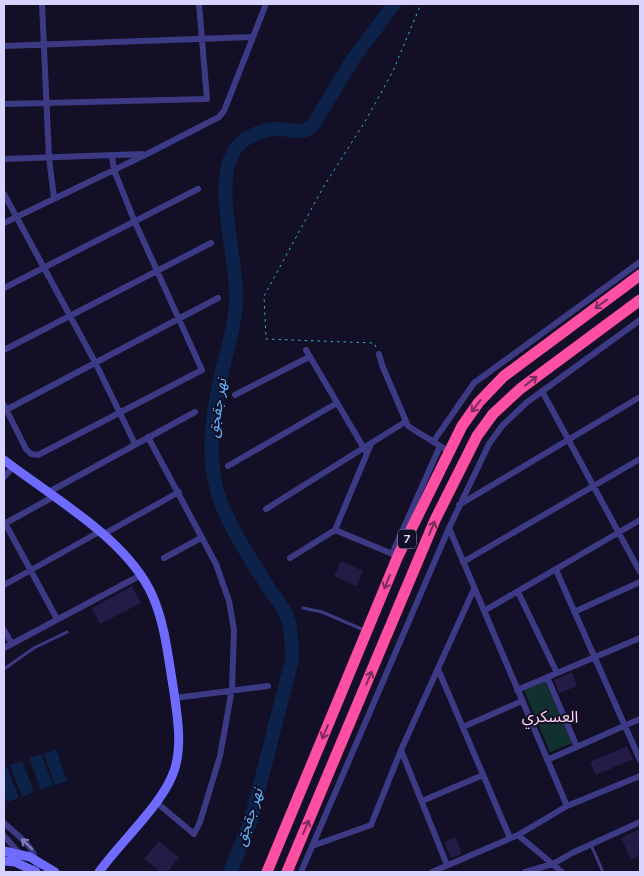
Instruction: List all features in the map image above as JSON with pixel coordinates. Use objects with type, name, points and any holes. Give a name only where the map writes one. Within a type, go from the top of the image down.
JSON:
[{"type":"highway","name":"7","points":[[267,872],[367,632],[395,555],[444,448],[471,413],[504,376],[640,275]]},
{"type":"highway","name":"7","points":[[287,872],[436,520],[477,436],[493,414],[520,389],[640,300]]},
{"type":"street","points":[[42,4],[49,158],[54,198]]},
{"type":"street","points":[[4,104],[207,98],[199,4]]},
{"type":"street","points":[[4,223],[147,154],[221,114],[266,4]]},
{"type":"street","points":[[4,46],[252,37]]},
{"type":"street","points":[[4,159],[147,154]]},
{"type":"street","points":[[112,156],[114,170],[134,220],[178,319],[202,370],[35,455],[26,449],[5,409],[178,319],[218,298]]},
{"type":"street","points":[[4,288],[198,189]]},
{"type":"street","points":[[4,194],[95,362],[135,444]]},
{"type":"street","points":[[4,350],[211,243]]},
{"type":"street","points":[[433,442],[474,383],[640,262]]},
{"type":"street","points":[[301,872],[448,528],[495,435],[511,417],[542,391],[640,320]]},
{"type":"street","points":[[306,350],[366,450]]},
{"type":"street","points":[[380,354],[382,366],[405,422],[410,429],[444,448]]},
{"type":"street","points":[[235,395],[310,357]]},
{"type":"street","points":[[542,391],[640,572]]},
{"type":"street","points":[[459,505],[640,397]]},
{"type":"street","points":[[228,466],[337,403]]},
{"type":"street","points":[[57,619],[5,524],[135,444],[194,412]]},
{"type":"street","points":[[266,510],[366,450],[372,443],[405,422]]},
{"type":"street","points":[[148,437],[216,564],[232,614],[234,639],[232,689],[216,775],[194,834],[156,802]]},
{"type":"street","points":[[290,558],[335,530],[366,450]]},
{"type":"street","points":[[463,562],[640,459]]},
{"type":"street","points":[[4,460],[102,533],[141,575],[153,596],[161,620],[175,698],[177,745],[175,769],[156,802],[99,872]]},
{"type":"street","points":[[4,476],[13,467]]},
{"type":"street","points":[[4,585],[179,492]]},
{"type":"street","points":[[484,612],[640,520]]},
{"type":"street","points":[[448,528],[567,806]]},
{"type":"street","points":[[335,530],[395,555]]},
{"type":"street","points":[[164,558],[201,538]]},
{"type":"street","points":[[556,570],[640,760]]},
{"type":"street","points":[[4,648],[141,575]]},
{"type":"street","points":[[574,612],[640,582]]},
{"type":"street","points":[[312,846],[371,825],[401,750],[474,588]]},
{"type":"street","points":[[518,592],[557,673]]},
{"type":"street","points":[[4,630],[12,644]]},
{"type":"street","points":[[517,690],[640,638]]},
{"type":"street","points":[[438,669],[510,838]]},
{"type":"street","points":[[547,677],[577,747]]},
{"type":"street","points":[[175,698],[232,689],[268,686]]},
{"type":"street","points":[[463,727],[522,701]]},
{"type":"street","points":[[547,760],[640,720]]},
{"type":"street","points":[[401,750],[448,865]]},
{"type":"street","points":[[422,801],[483,775]]},
{"type":"street","points":[[432,872],[518,835],[567,806],[640,776]]},
{"type":"street","points":[[526,872],[553,864],[590,844],[640,822]]},
{"type":"street","points":[[4,823],[33,851],[38,861],[36,872],[22,865],[4,861]]},
{"type":"street","points":[[518,835],[562,872]]},
{"type":"street","points":[[4,836],[21,855],[22,865]]},
{"type":"street","points":[[4,851],[38,861],[55,872]]},
{"type":"street","points":[[548,872],[553,864]]},
{"type":"lane","points":[[303,608],[322,612],[367,632]]},
{"type":"lane","points":[[4,669],[34,648],[66,632]]},
{"type":"lane","points":[[590,844],[603,872]]},
{"type":"path","points":[[380,354],[374,343],[266,339],[264,296],[324,186],[366,120],[393,70],[421,4]]},
{"type":"green space","points":[[545,681],[572,743],[550,752],[524,690]]},
{"type":"water","points":[[56,749],[67,781],[55,785],[44,754]]},
{"type":"water","points":[[41,754],[53,785],[41,790],[29,758]]},
{"type":"water","points":[[22,761],[34,792],[22,797],[10,765]]},
{"type":"water","points":[[7,767],[19,798],[7,802],[4,793],[4,768]]},
{"type":"building","points":[[341,561],[363,571],[356,586],[334,576]]},
{"type":"building","points":[[132,586],[141,603],[100,624],[92,608]]},
{"type":"building","points":[[572,672],[577,686],[559,693],[554,680]]},
{"type":"building","points":[[627,746],[633,759],[596,775],[590,762]]},
{"type":"building","points":[[640,829],[640,855],[631,860],[621,838]]},
{"type":"building","points":[[455,837],[462,854],[451,858],[444,842]]},
{"type":"building","points":[[159,841],[179,858],[167,872],[160,872],[144,859]]},
{"type":"waterway","name":"نهر جقجق","points":[[230,872],[250,823],[292,660],[292,641],[288,617],[235,532],[219,497],[214,480],[211,445],[214,411],[235,317],[236,303],[236,287],[226,205],[225,186],[228,168],[233,153],[241,143],[252,135],[272,129],[301,131],[313,125],[353,59],[394,4]]},
{"type":"district","name":"العسكري","points":[[550,716]]}]
